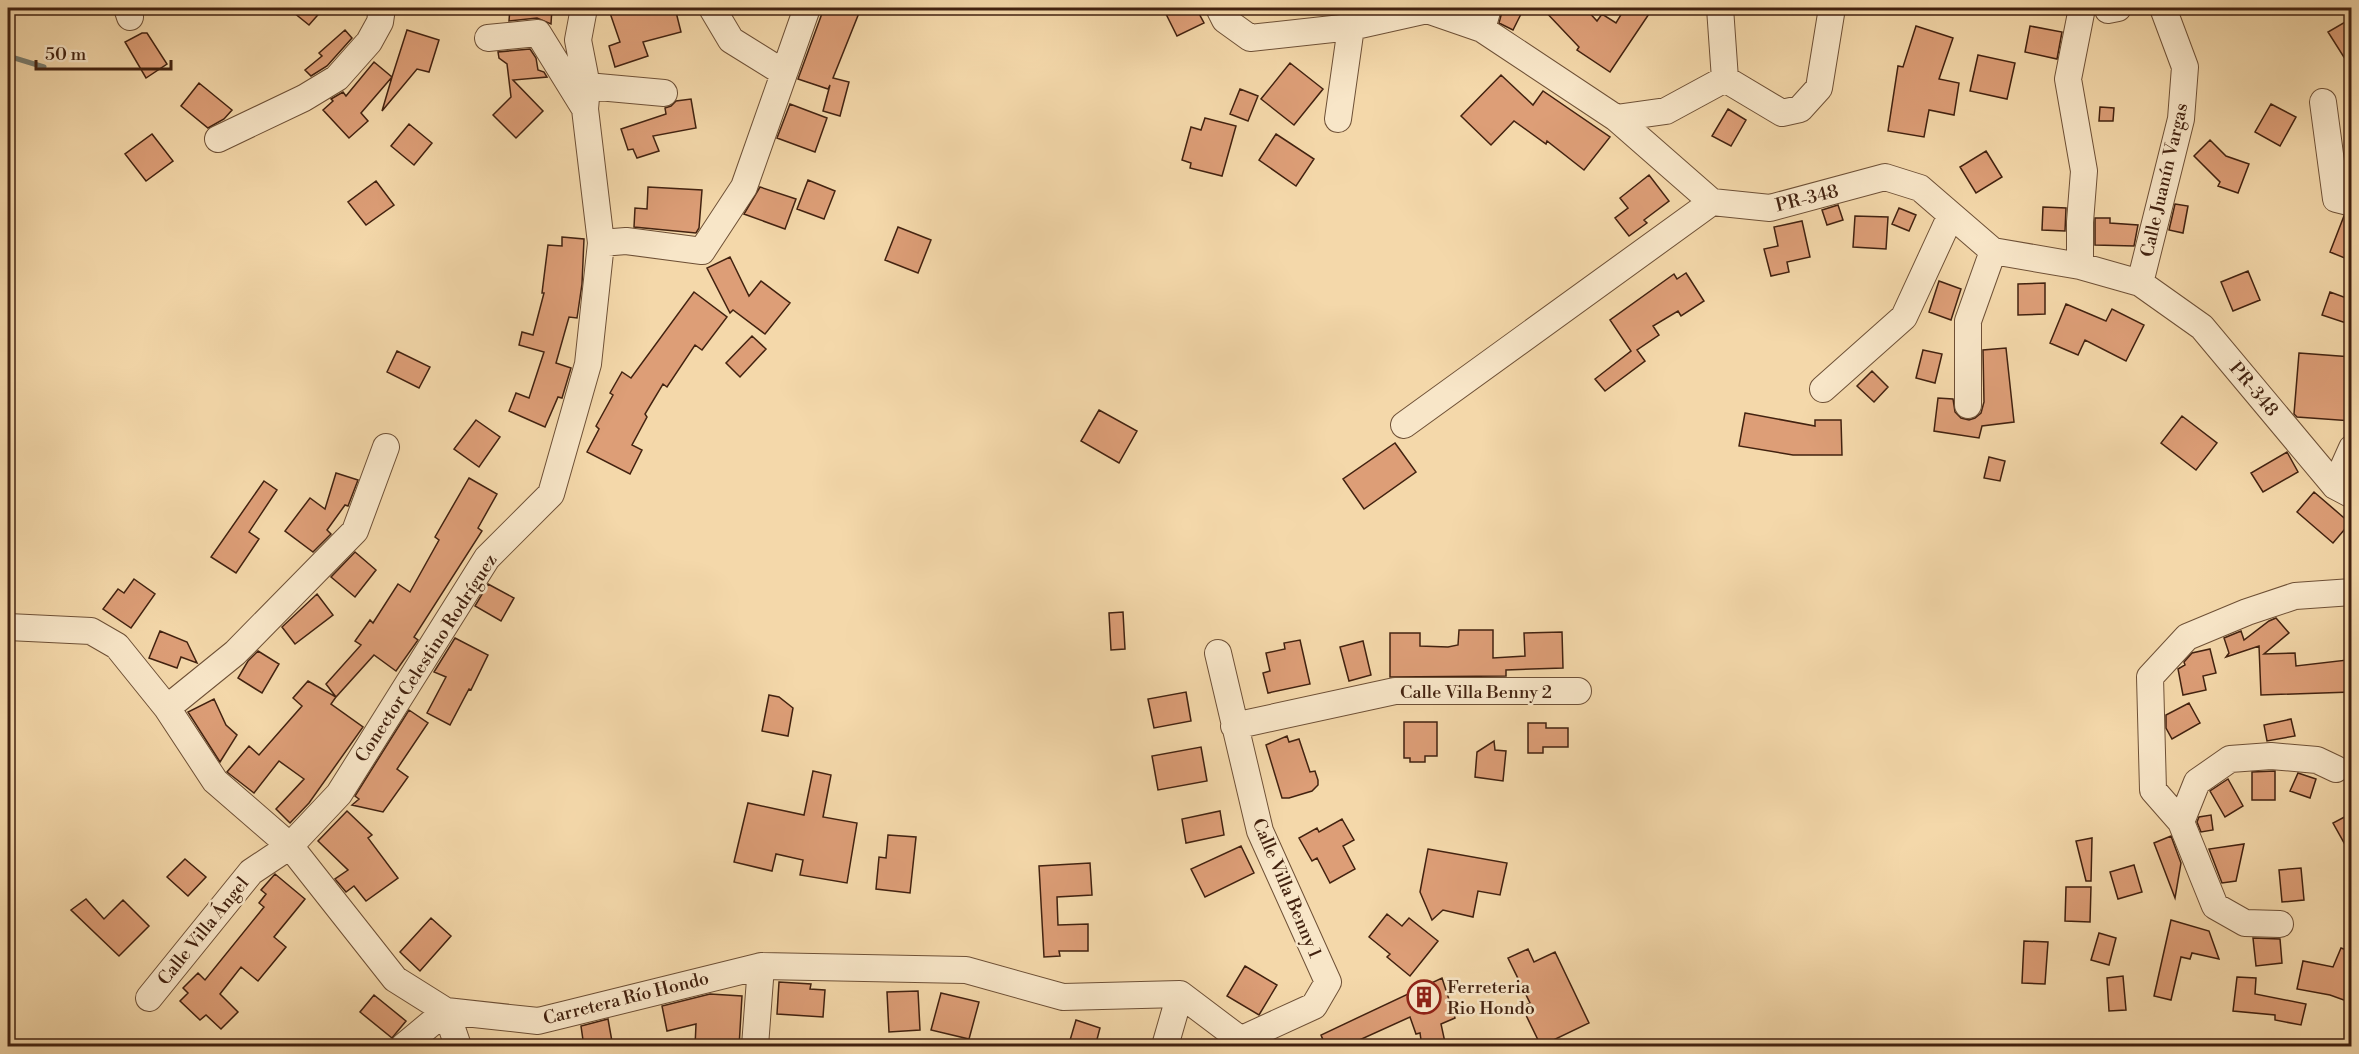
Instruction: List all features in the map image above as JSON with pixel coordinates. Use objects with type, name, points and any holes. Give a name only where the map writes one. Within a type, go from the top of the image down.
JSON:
[{"type":"street","points":[[218,139],[304,98],[337,78],[369,42],[380,22],[382,8]]},
{"type":"street","name":"Conector Celestino Rodríguez","points":[[290,846],[339,794],[487,558],[551,494],[588,364],[601,243],[578,40],[584,8]]},
{"type":"street","points":[[712,8],[731,40],[784,73]]},
{"type":"street","points":[[601,243],[626,241],[702,251],[744,188],[807,8]]},
{"type":"street","points":[[1219,8],[1225,20],[1250,38],[1351,27],[1427,10],[1485,18],[1616,118],[1712,202],[1404,425]]},
{"type":"street","points":[[1720,8],[1725,79]]},
{"type":"street","points":[[2080,266],[2080,222],[2084,171],[2068,79],[2082,8]]},
{"type":"street","name":"Calle Juanín Vargas","points":[[2140,283],[2181,119],[2185,67],[2163,8]]},
{"type":"street","points":[[1725,79],[1782,113],[1800,109],[1819,87],[1831,14]]},
{"type":"street","points":[[1338,119],[1351,27]]},
{"type":"street","points":[[488,38],[538,33],[586,98],[664,93]]},
{"type":"street","points":[[1616,118],[1666,111],[1725,79]]},
{"type":"street","points":[[2323,102],[2336,199],[2352,203]]},
{"type":"street","name":"PR-348","points":[[1712,202],[1770,208],[1885,177],[1920,188],[1993,251],[2080,266],[2140,283],[2202,327],[2343,490]]},
{"type":"street","points":[[1823,389],[1904,317],[1951,215]]},
{"type":"street","points":[[1968,405],[1968,321],[1993,251]]},
{"type":"street","points":[[168,708],[235,653],[355,531],[386,447]]},
{"type":"street","points":[[2343,490],[2352,448]]},
{"type":"street","points":[[2280,924],[2245,923],[2215,906],[2181,822],[2154,790],[2150,677],[2187,637],[2247,612],[2295,596],[2352,592]]},
{"type":"street","name":"Carretera Río Hondo","points":[[8,627],[91,630],[117,646],[168,708],[215,781],[290,846],[394,979],[446,1011],[538,1021],[761,966],[966,970],[1064,997],[1180,994]]},
{"type":"street","name":"Calle Villa Benny 1","points":[[1218,653],[1260,831],[1328,982],[1314,1006],[1246,1043]]},
{"type":"street","name":"Calle Villa Benny 2","points":[[1234,726],[1395,691],[1578,691]]},
{"type":"street","points":[[2181,822],[2197,782],[2230,759],[2271,756],[2317,760],[2336,769]]},
{"type":"street","name":"Calle Villa Ángel","points":[[149,998],[251,872],[290,846]]},
{"type":"street","points":[[755,1047],[761,966]]},
{"type":"street","points":[[1165,1047],[1180,994],[1246,1043]]},
{"type":"street","points":[[404,1047],[446,1011],[458,1047]]},
{"type":"building","points":[[288,8],[324,8],[309,25]]},
{"type":"building","points":[[510,8],[552,8],[551,24],[537,18],[509,21]]},
{"type":"building","points":[[629,8],[675,8],[681,32],[643,42],[648,56],[615,67],[609,46],[620,42],[610,13]]},
{"type":"building","points":[[824,8],[861,8],[833,78],[849,82],[840,116],[823,111],[830,85],[828,89],[798,79]]},
{"type":"building","points":[[1163,8],[1196,8],[1204,23],[1177,36]]},
{"type":"building","points":[[1503,8],[1524,8],[1513,30],[1499,23]]},
{"type":"building","points":[[1542,8],[1585,8],[1597,21],[1602,14],[1616,23],[1625,8],[1653,8],[1610,72],[1577,50],[1579,47]]},
{"type":"building","points":[[2352,18],[2352,70],[2328,32]]},
{"type":"building","points":[[1916,26],[1953,38],[1939,79],[1959,83],[1954,115],[1929,110],[1924,137],[1888,131],[1898,66],[1903,67]]},
{"type":"building","points":[[2030,26],[2062,32],[2057,59],[2025,52]]},
{"type":"building","points":[[345,30],[352,38],[327,66],[311,76],[305,70],[322,56],[319,53]]},
{"type":"building","points":[[407,30],[439,40],[429,72],[417,69],[382,111]]},
{"type":"building","points":[[142,33],[147,33],[167,64],[146,78],[125,42]]},
{"type":"building","points":[[530,49],[536,58],[538,70],[544,72],[547,77],[513,80],[543,111],[516,138],[493,115],[511,97],[507,64],[499,58],[498,52]]},
{"type":"building","points":[[1978,55],[2015,63],[2007,99],[1970,91]]},
{"type":"building","points":[[374,62],[392,77],[361,113],[368,121],[349,138],[323,110],[333,101],[331,99],[343,92],[346,96]]},
{"type":"building","points":[[1290,63],[1323,89],[1294,125],[1261,99]]},
{"type":"building","points":[[1501,75],[1533,105],[1543,91],[1610,137],[1584,170],[1547,141],[1546,144],[1514,121],[1491,145],[1461,116]]},
{"type":"building","points":[[199,83],[232,110],[224,119],[208,128],[181,106]]},
{"type":"building","points":[[1240,89],[1258,96],[1248,121],[1230,114]]},
{"type":"building","points":[[691,99],[696,128],[653,136],[659,151],[637,158],[633,149],[628,150],[621,129],[666,114],[665,108],[676,101]]},
{"type":"building","points":[[790,104],[827,118],[815,152],[777,138]]},
{"type":"building","points":[[2271,104],[2296,117],[2280,146],[2255,132]]},
{"type":"building","points":[[2100,107],[2114,108],[2113,121],[2099,121]]},
{"type":"building","points":[[1728,109],[1746,120],[1731,146],[1712,136]]},
{"type":"building","points":[[1205,118],[1236,126],[1222,176],[1190,168],[1191,163],[1182,160],[1191,127],[1201,130]]},
{"type":"building","points":[[409,124],[432,143],[414,165],[391,146]]},
{"type":"building","points":[[152,134],[173,161],[146,181],[125,154]]},
{"type":"building","points":[[1276,134],[1314,159],[1296,186],[1259,160]]},
{"type":"building","points":[[2210,140],[2226,156],[2249,164],[2238,193],[2218,186],[2220,182],[2194,156]]},
{"type":"building","points":[[1986,151],[2002,177],[1976,193],[1960,167]]},
{"type":"building","points":[[1649,175],[1669,201],[1644,220],[1647,223],[1629,236],[1615,218],[1628,208],[1620,198]]},
{"type":"building","points":[[808,180],[835,191],[824,219],[797,209]]},
{"type":"building","points":[[376,181],[394,205],[366,225],[348,202]]},
{"type":"building","points":[[648,187],[702,190],[699,228],[696,233],[634,227],[635,208],[647,209]]},
{"type":"building","points":[[760,187],[796,199],[785,229],[744,214]]},
{"type":"building","points":[[2175,204],[2188,206],[2183,233],[2169,230]]},
{"type":"building","points":[[1838,205],[1843,220],[1827,225],[1822,210]]},
{"type":"building","points":[[2043,207],[2066,208],[2065,231],[2042,230]]},
{"type":"building","points":[[1899,208],[1916,215],[1909,231],[1892,224]]},
{"type":"building","points":[[1855,216],[1888,217],[1886,249],[1853,247]]},
{"type":"building","points":[[2344,216],[2352,218],[2352,261],[2330,252]]},
{"type":"building","points":[[2095,218],[2110,218],[2110,223],[2138,225],[2134,246],[2095,245]]},
{"type":"building","points":[[1802,221],[1810,257],[1787,262],[1789,272],[1771,276],[1764,249],[1778,246],[1774,227]]},
{"type":"building","points":[[898,227],[931,240],[918,273],[885,260]]},
{"type":"building","points":[[562,237],[584,239],[582,284],[577,318],[569,317],[556,363],[571,368],[562,398],[558,397],[545,427],[509,411],[516,393],[529,398],[544,352],[519,345],[522,332],[533,335],[544,293],[542,293],[548,245],[562,246]]},
{"type":"building","points":[[730,257],[749,296],[761,281],[790,303],[765,334],[733,310],[730,313],[707,268]]},
{"type":"building","points":[[2248,271],[2260,300],[2233,311],[2221,282]]},
{"type":"building","points":[[1686,273],[1704,301],[1681,316],[1678,311],[1653,326],[1659,335],[1637,350],[1645,361],[1605,391],[1595,379],[1631,351],[1610,320],[1674,274],[1677,279]]},
{"type":"building","points":[[1939,281],[1961,289],[1951,320],[1929,312]]},
{"type":"building","points":[[2045,283],[2045,314],[2018,315],[2018,284]]},
{"type":"building","points":[[694,292],[727,317],[702,350],[695,345],[667,387],[663,384],[645,414],[647,417],[632,445],[642,450],[630,474],[587,452],[599,429],[596,426],[613,395],[610,393],[622,372],[631,378]]},
{"type":"building","points":[[2330,292],[2352,300],[2352,325],[2322,315]]},
{"type":"building","points":[[2066,304],[2106,321],[2112,309],[2144,325],[2126,361],[2085,340],[2078,355],[2050,343]]},
{"type":"building","points":[[752,336],[766,349],[740,377],[726,363]]},
{"type":"building","points":[[2006,348],[2014,422],[1982,426],[1979,438],[1934,431],[1938,398],[1953,399],[1955,412],[1961,418],[1969,420],[1981,413],[1984,402],[1983,350]]},
{"type":"building","points":[[1923,350],[1942,354],[1935,383],[1916,378]]},
{"type":"building","points":[[397,351],[430,367],[419,388],[387,372]]},
{"type":"building","points":[[2299,353],[2352,357],[2352,421],[2297,417],[2294,414]]},
{"type":"building","points":[[1872,371],[1888,387],[1874,402],[1857,386]]},
{"type":"building","points":[[1099,410],[1137,431],[1119,463],[1081,441]]},
{"type":"building","points":[[1745,413],[1815,426],[1815,420],[1841,420],[1842,455],[1793,455],[1739,446]]},
{"type":"building","points":[[2182,416],[2217,443],[2196,470],[2161,443]]},
{"type":"building","points":[[476,420],[500,437],[479,467],[454,449]]},
{"type":"building","points":[[1395,443],[1416,472],[1364,509],[1343,479]]},
{"type":"building","points":[[2287,452],[2298,472],[2263,492],[2251,473]]},
{"type":"building","points":[[1989,457],[2005,461],[2000,481],[1984,478]]},
{"type":"building","points":[[336,473],[358,480],[348,506],[345,505],[327,530],[331,534],[313,552],[285,531],[310,498],[325,509]]},
{"type":"building","points":[[469,478],[497,494],[478,528],[482,531],[414,637],[418,640],[396,671],[374,655],[336,697],[326,684],[361,645],[355,641],[370,620],[373,623],[398,584],[410,592],[439,540],[435,537]]},
{"type":"building","points":[[264,481],[277,490],[249,532],[259,539],[236,573],[211,557]]},
{"type":"building","points":[[2314,492],[2350,523],[2333,543],[2297,512]]},
{"type":"building","points":[[355,552],[376,570],[355,597],[331,577]]},
{"type":"building","points":[[134,579],[155,594],[131,628],[103,609],[118,589],[124,593]]},
{"type":"building","points":[[488,584],[514,598],[501,621],[475,606]]},
{"type":"building","points":[[317,594],[333,615],[295,644],[282,627]]},
{"type":"building","points":[[1123,612],[1125,649],[1111,650],[1109,613]]},
{"type":"building","points":[[2276,618],[2289,633],[2264,654],[2295,653],[2296,666],[2347,660],[2351,692],[2261,695],[2259,646],[2226,657],[2229,653],[2224,638],[2241,631],[2244,640]]},
{"type":"building","points":[[1459,630],[1493,630],[1493,658],[1525,656],[1524,633],[1562,632],[1563,668],[1506,670],[1506,676],[1390,677],[1390,633],[1420,633],[1420,646],[1448,647],[1458,645]]},
{"type":"building","points":[[160,631],[187,642],[197,663],[181,657],[177,668],[149,658]]},
{"type":"building","points":[[455,638],[488,655],[450,725],[427,713],[446,677],[434,672]]},
{"type":"building","points":[[1300,640],[1310,684],[1268,693],[1263,673],[1270,671],[1266,653],[1285,649],[1284,643]]},
{"type":"building","points":[[1363,641],[1371,675],[1349,681],[1340,647]]},
{"type":"building","points":[[2210,649],[2216,673],[2203,676],[2206,690],[2183,695],[2178,669],[2185,665],[2184,662],[2192,653]]},
{"type":"building","points":[[258,651],[279,664],[262,693],[238,678],[248,661]]},
{"type":"building","points":[[308,681],[336,697],[331,704],[363,727],[309,803],[290,823],[276,809],[304,779],[279,761],[254,793],[227,772],[249,746],[259,755],[302,706],[293,698]]},
{"type":"building","points":[[1186,692],[1191,721],[1154,728],[1148,699]]},
{"type":"building","points":[[769,695],[779,697],[793,708],[788,736],[762,731]]},
{"type":"building","points":[[214,699],[226,725],[237,735],[220,762],[188,712]]},
{"type":"building","points":[[2189,703],[2200,723],[2172,739],[2166,728],[2166,715]]},
{"type":"building","points":[[409,710],[428,723],[397,769],[408,777],[383,812],[352,805],[359,799],[355,796]]},
{"type":"building","points":[[2291,719],[2295,736],[2267,741],[2264,725]]},
{"type":"building","points":[[1404,722],[1437,722],[1437,756],[1425,756],[1425,762],[1410,762],[1410,758],[1404,758]]},
{"type":"building","points":[[1528,723],[1546,723],[1546,728],[1568,728],[1568,747],[1543,747],[1543,753],[1528,753]]},
{"type":"building","points":[[1287,736],[1289,742],[1299,739],[1310,772],[1315,771],[1318,785],[1312,791],[1282,798],[1266,745]]},
{"type":"building","points":[[1494,741],[1495,750],[1506,751],[1503,781],[1475,777],[1477,752]]},
{"type":"building","points":[[1201,747],[1207,781],[1158,790],[1152,756]]},
{"type":"building","points":[[813,771],[831,775],[823,817],[857,823],[847,883],[800,875],[803,860],[776,854],[772,871],[734,862],[748,803],[804,815]]},
{"type":"building","points":[[2275,771],[2275,800],[2252,800],[2252,772]]},
{"type":"building","points":[[2298,773],[2316,779],[2310,798],[2290,791]]},
{"type":"building","points":[[2228,779],[2243,806],[2225,817],[2210,791]]},
{"type":"building","points":[[347,811],[372,835],[368,838],[398,878],[366,901],[354,886],[346,892],[335,879],[348,870],[318,841]]},
{"type":"building","points":[[1220,811],[1224,835],[1186,843],[1182,819]]},
{"type":"building","points":[[2352,813],[2352,857],[2333,823]]},
{"type":"building","points":[[2211,815],[2213,830],[2201,832],[2197,822],[2199,817]]},
{"type":"building","points":[[1342,819],[1354,840],[1343,846],[1355,869],[1330,883],[1317,858],[1312,861],[1299,838],[1317,828],[1319,832]]},
{"type":"building","points":[[888,835],[916,837],[910,893],[876,889],[879,857],[886,858]]},
{"type":"building","points":[[2171,836],[2181,863],[2175,898],[2154,843]]},
{"type":"building","points":[[2092,838],[2091,881],[2086,881],[2076,841]]},
{"type":"building","points":[[2244,844],[2236,881],[2222,883],[2209,849]]},
{"type":"building","points":[[1241,846],[1254,873],[1205,897],[1191,869]]},
{"type":"building","points":[[1428,849],[1507,863],[1500,895],[1478,891],[1473,917],[1443,910],[1432,920],[1420,892]]},
{"type":"building","points":[[185,859],[206,877],[188,896],[167,877]]},
{"type":"building","points":[[1090,863],[1092,895],[1057,897],[1058,925],[1088,924],[1088,951],[1059,951],[1060,956],[1044,957],[1039,866]]},
{"type":"building","points":[[2134,865],[2142,892],[2118,899],[2110,872]]},
{"type":"building","points":[[2301,868],[2304,900],[2282,902],[2279,870]]},
{"type":"building","points":[[275,874],[305,899],[274,937],[286,947],[258,981],[241,967],[220,994],[238,1012],[221,1029],[206,1015],[200,1020],[180,1001],[188,993],[183,988],[198,973],[205,980],[264,907],[259,903],[266,894],[261,890]]},
{"type":"building","points":[[2066,887],[2091,887],[2090,922],[2065,921]]},
{"type":"building","points":[[86,899],[104,919],[123,900],[149,926],[119,956],[71,910]]},
{"type":"building","points":[[1387,914],[1402,926],[1409,918],[1438,941],[1410,976],[1387,957],[1390,954],[1369,937]]},
{"type":"building","points":[[431,918],[451,936],[420,971],[400,952]]},
{"type":"building","points":[[2171,920],[2209,931],[2219,959],[2192,953],[2190,959],[2181,957],[2171,1000],[2154,996]]},
{"type":"building","points":[[2099,933],[2116,938],[2109,965],[2091,960]]},
{"type":"building","points":[[2253,938],[2280,939],[2282,963],[2256,966]]},
{"type":"building","points":[[2024,941],[2048,942],[2045,984],[2022,983]]},
{"type":"building","points":[[2341,948],[2352,952],[2352,1003],[2330,995],[2297,989],[2303,961],[2333,967]]},
{"type":"building","points":[[1528,949],[1534,962],[1555,952],[1589,1023],[1541,1046],[1522,1007],[1530,1003],[1508,958]]},
{"type":"building","points":[[1245,966],[1277,985],[1259,1015],[1227,996]]},
{"type":"building","points":[[2123,976],[2126,1010],[2109,1011],[2107,978]]},
{"type":"building","points":[[2237,977],[2256,978],[2255,994],[2306,1004],[2301,1025],[2275,1020],[2275,1015],[2233,1011]]},
{"type":"building","name":"Ferreteria Rio Hondo","points":[[1442,978],[1455,1018],[1441,1024],[1446,1047],[1422,1047],[1420,1033],[1416,1034],[1410,1017],[1344,1047],[1326,1047],[1321,1035]]},
{"type":"building","points":[[779,982],[811,984],[810,989],[825,990],[823,1017],[777,1014]]},
{"type":"building","points":[[918,991],[920,1030],[889,1032],[887,992]]},
{"type":"building","points":[[941,993],[979,1002],[969,1039],[931,1030]]},
{"type":"building","points":[[710,994],[742,996],[739,1047],[695,1047],[696,1024],[667,1031],[662,1006]]},
{"type":"building","points":[[374,995],[406,1021],[392,1038],[360,1012]]},
{"type":"building","points":[[608,1019],[613,1047],[584,1047],[581,1026]]},
{"type":"building","points":[[1076,1020],[1100,1028],[1095,1047],[1068,1047]]},
{"type":"waterway","points":[[8,56],[44,67]]},
{"type":"place","name":"Ferreteria Rio Hondo","points":[[1424,997]]}]
